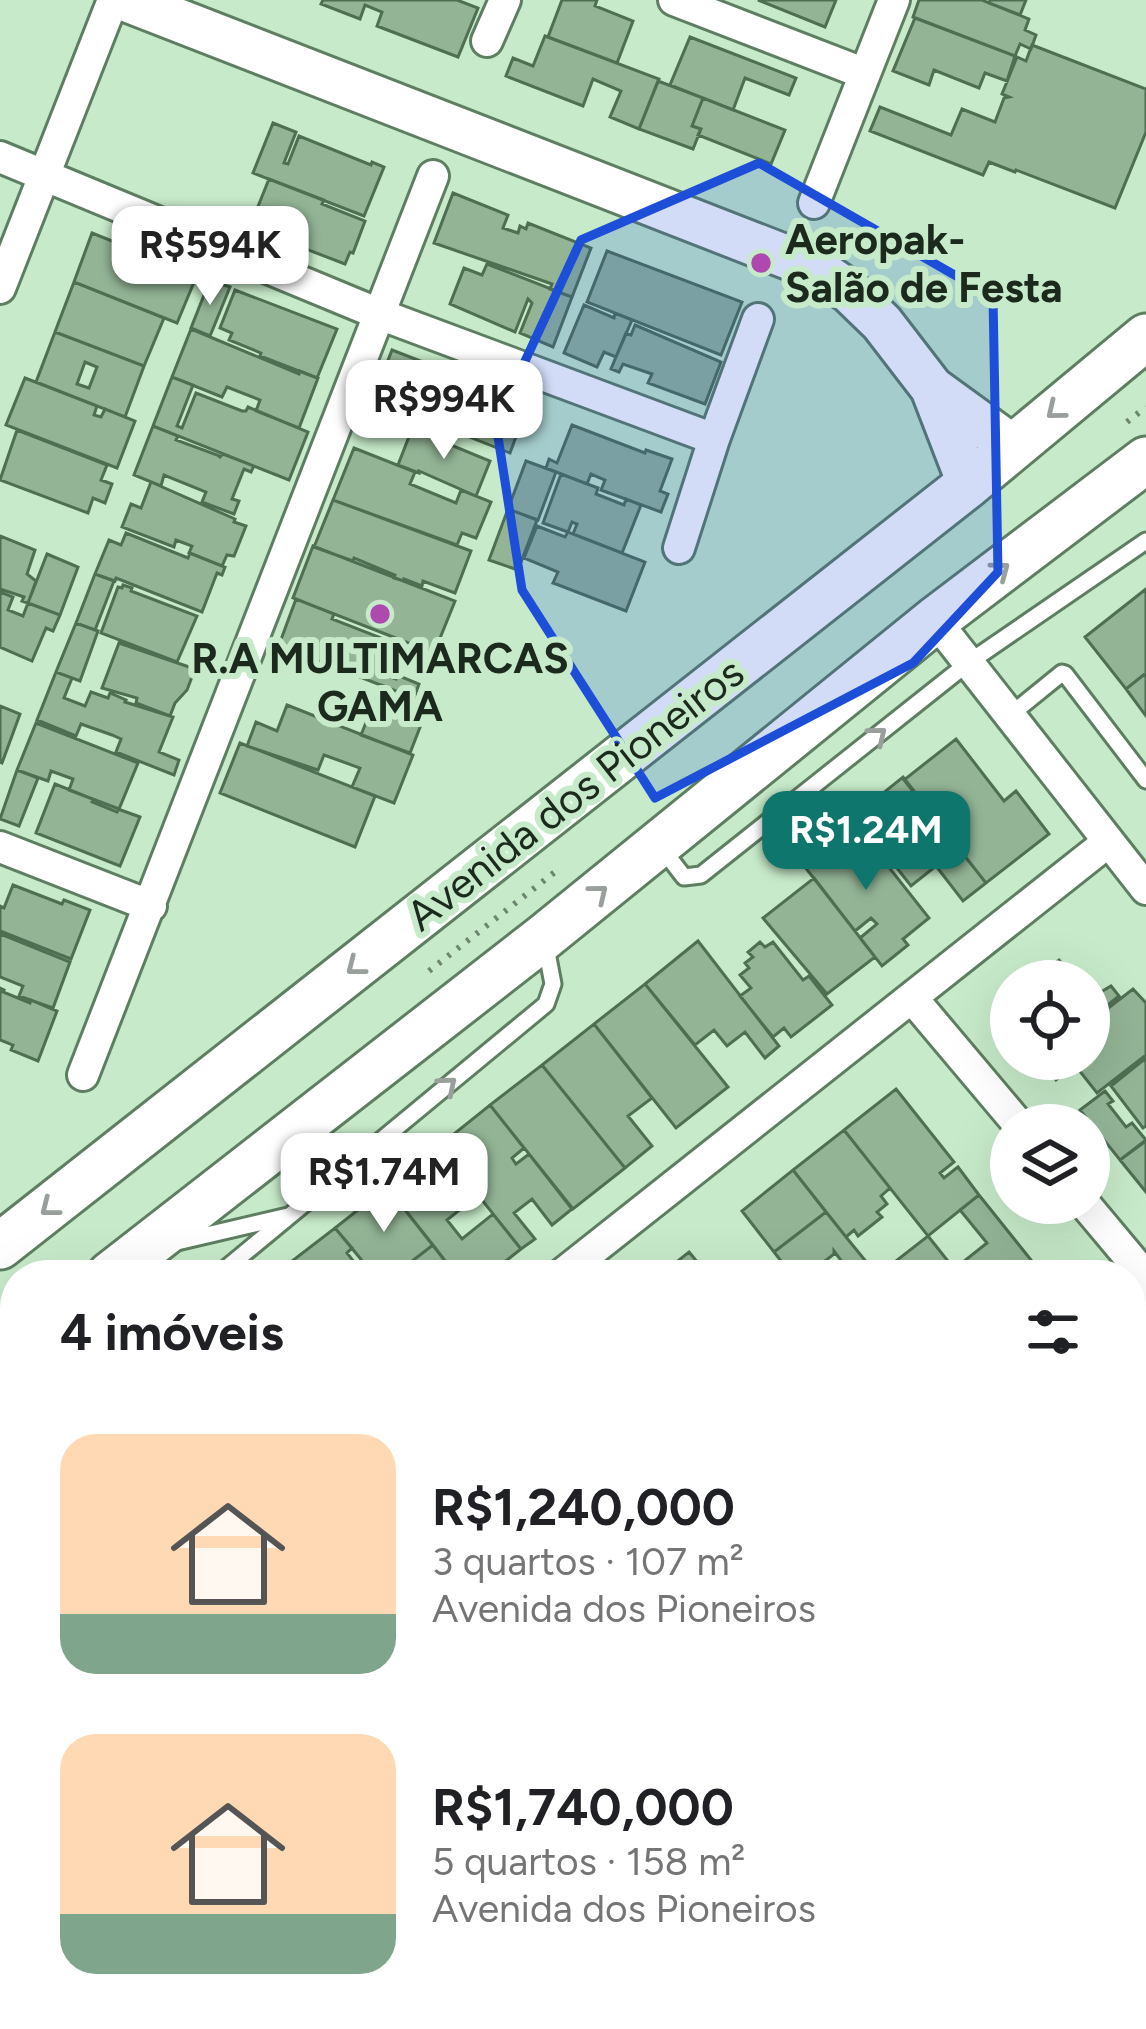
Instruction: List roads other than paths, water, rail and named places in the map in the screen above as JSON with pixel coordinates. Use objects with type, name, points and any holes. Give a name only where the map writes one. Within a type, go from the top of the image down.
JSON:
[{"type":"main road","name":"Avenida dos Pioneiros","points":[[0,1246],[968,484],[1146,337]]},
{"type":"main road","name":"Avenida dos Pioneiros","points":[[128,1260],[544,937],[935,620],[1146,460]]},
{"type":"street","points":[[0,288],[113,0]]},
{"type":"street","points":[[126,0],[815,268],[850,292],[882,323],[932,388],[1012,446]]},
{"type":"street","points":[[487,41],[505,0]]},
{"type":"street","points":[[674,0],[863,73]]},
{"type":"street","points":[[814,202],[894,0]]},
{"type":"street","points":[[0,157],[379,314],[714,439]]},
{"type":"street","points":[[83,1075],[434,176]]},
{"type":"street","points":[[680,548],[758,319]]},
{"type":"street","points":[[932,388],[968,484]]},
{"type":"street","points":[[935,620],[1146,889]]},
{"type":"street","points":[[580,1260],[1108,842]]},
{"type":"street","points":[[0,847],[151,906]]},
{"type":"street","points":[[912,998],[1001,1104]]},
{"type":"street","points":[[1102,1224],[1132,1260]]},
{"type":"lane","points":[[659,844],[684,877],[701,875],[968,663],[1146,541]]},
{"type":"lane","points":[[1009,716],[1064,674],[1146,780]]},
{"type":"lane","points":[[237,1260],[546,1004],[553,984],[544,937]]},
{"type":"lane","points":[[134,1260],[294,1214]]},
{"type":"place","name":"Aeropak- Salão de Festa","points":[[761,263]]},
{"type":"place","name":"R.A MULTIMARCAS GAMA","points":[[380,614]]}]
